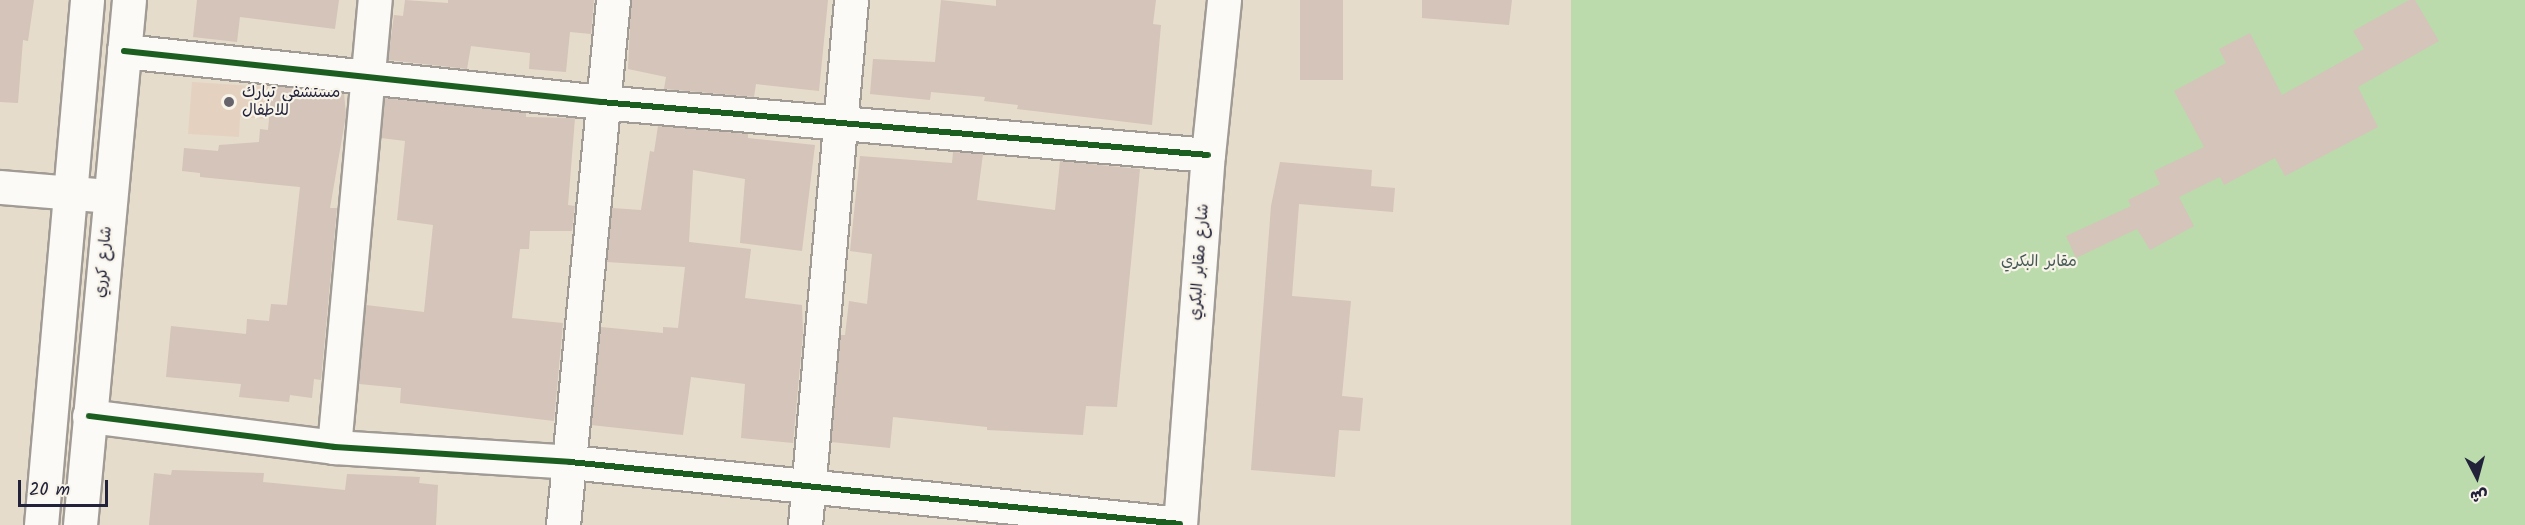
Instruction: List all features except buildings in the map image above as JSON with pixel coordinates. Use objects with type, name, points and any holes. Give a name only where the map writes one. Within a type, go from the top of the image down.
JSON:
[{"type":"street","points":[[41,525],[68,194],[87,0]]},
{"type":"street","name":"شارع كرري","points":[[80,525],[129,0]]},
{"type":"street","points":[[334,447],[375,0]]},
{"type":"street","points":[[563,525],[613,0]]},
{"type":"street","points":[[805,525],[850,0]]},
{"type":"street","name":"شارع مقابر البكري","points":[[1180,525],[1208,155],[1224,0]]},
{"type":"street","points":[[124,51],[602,102],[1208,155]]},
{"type":"street","points":[[0,187],[110,196]]},
{"type":"street","points":[[89,416],[334,447],[570,462],[1180,525]]},
{"type":"shaded area","name":"مستشفى تبارك للاطفال","points":[[192,82],[269,87],[267,119],[240,117],[239,137],[188,134]]},
{"type":"green space","name":"مقابر البكري","points":[[1571,0],[2525,0],[2525,525],[1571,525]]},
{"type":"cycle path","points":[[124,51],[601,102],[1208,155]]},
{"type":"cycle path","points":[[89,416],[334,447],[570,462],[1180,524]]},
{"type":"place","name":"مستشفى تبارك للاطفال","points":[[229,102]]}]
